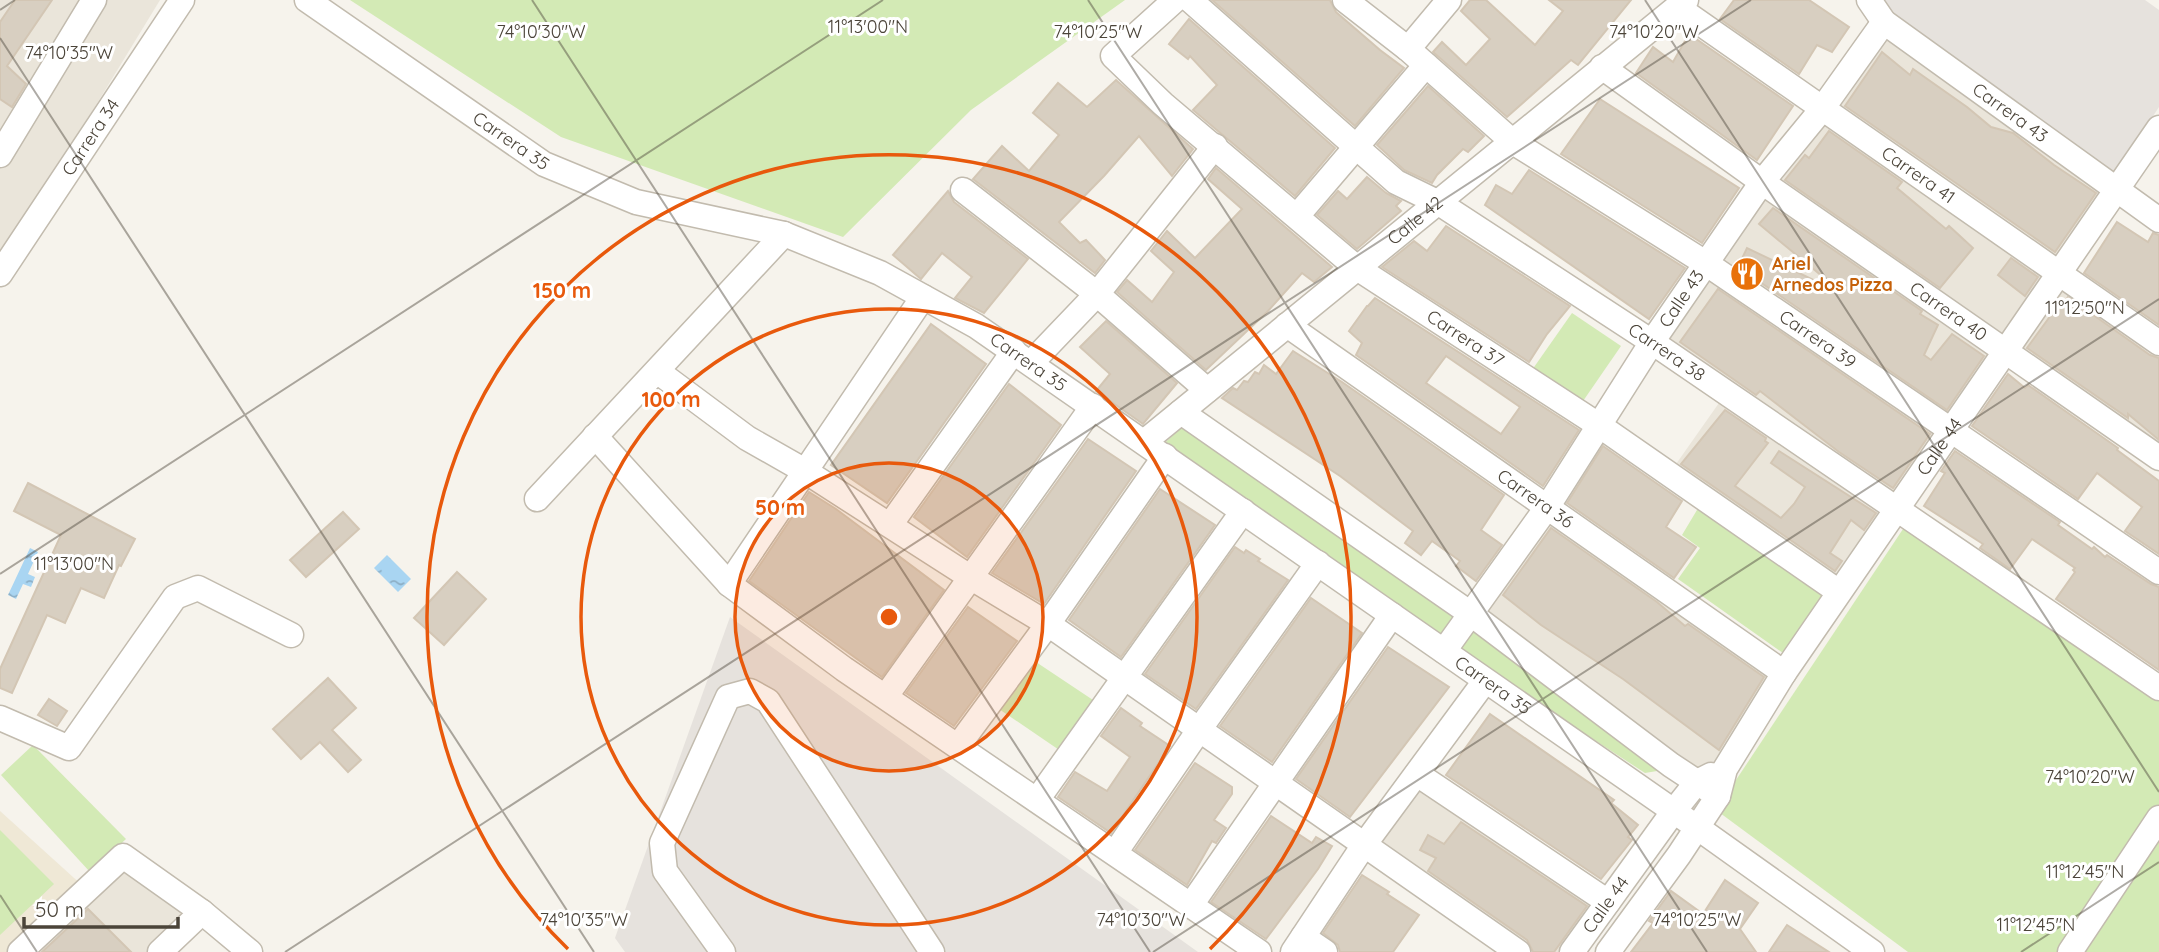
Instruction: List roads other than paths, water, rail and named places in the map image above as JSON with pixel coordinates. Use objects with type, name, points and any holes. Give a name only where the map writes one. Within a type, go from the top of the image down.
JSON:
[{"type":"street","points":[[1,149],[94,0]]},
{"type":"street","name":"Carrera 34","points":[[0,274],[182,0]]},
{"type":"street","name":"Carrera 35","points":[[307,0],[544,164],[636,202],[784,234],[880,273],[976,326],[1872,952]]},
{"type":"street","name":"Carrera 37","points":[[1175,0],[1113,56],[1163,104],[1357,268],[1600,426],[1839,592]]},
{"type":"street","name":"Carrera 38","points":[[1190,0],[1396,182],[1439,203],[1652,342],[2159,688]]},
{"type":"street","name":"Carrera 39","points":[[1345,0],[1417,57],[1513,142],[1707,264],[2159,572]]},
{"type":"street","points":[[1297,216],[1357,147],[1417,57],[1449,0]]},
{"type":"street","name":"Carrera 43","points":[[1869,0],[1884,22],[2159,220]]},
{"type":"street","name":"Calle 42","points":[[958,746],[1048,624],[1154,449],[1181,412],[1681,4]]},
{"type":"street","name":"Carrera 41","points":[[1681,4],[1822,109],[2159,343]]},
{"type":"street","name":"Calle 43","points":[[1444,651],[1548,506],[1652,342],[1762,183],[1822,109],[1884,22]]},
{"type":"street","name":"Carrera 40","points":[[1602,67],[1762,183],[2159,458]]},
{"type":"street","name":"Calle 44","points":[[1608,952],[1698,828],[1718,796],[1725,769],[1784,673],[2159,128]]},
{"type":"street","points":[[890,525],[1022,357],[1097,294],[1215,146]]},
{"type":"street","points":[[962,190],[1097,294],[1207,390]]},
{"type":"street","points":[[537,499],[784,234]]},
{"type":"street","points":[[729,584],[923,298]]},
{"type":"street","name":"Carrera 36","points":[[1287,325],[1784,673]]},
{"type":"street","points":[[657,370],[747,438],[805,471],[1048,624],[1518,952]]},
{"type":"street","points":[[886,696],[1093,406]]},
{"type":"street","points":[[1181,412],[1471,614],[1671,765],[1718,796]]},
{"type":"street","points":[[595,436],[729,584],[958,746],[1259,952]]},
{"type":"street","points":[[1037,800],[1243,511]]},
{"type":"street","points":[[1115,853],[1318,563]]},
{"type":"street","points":[[0,718],[69,748],[176,597],[198,588],[291,635]]},
{"type":"street","points":[[1191,905],[1392,615]]},
{"type":"street","points":[[1325,952],[1298,944],[1364,845],[1485,681]]},
{"type":"street","points":[[723,952],[666,871],[662,843],[728,697],[750,691],[768,701],[932,952]]},
{"type":"street","name":"Calle 44","points":[[1572,952],[1697,782],[1725,769]]},
{"type":"street","points":[[1417,774],[1608,902]]},
{"type":"street","points":[[2070,952],[2159,818]]},
{"type":"street","points":[[20,952],[123,856],[202,912],[250,952]]},
{"type":"street","points":[[160,952],[202,912]]},
{"type":"water","points":[[30,548],[38,552],[28,574],[35,577],[31,587],[23,584],[16,599],[8,595]]},
{"type":"water","points":[[387,555],[411,579],[398,592],[374,568]]},
{"type":"place","name":"Ariel Arnedos Pizza","points":[[1747,274]]}]
